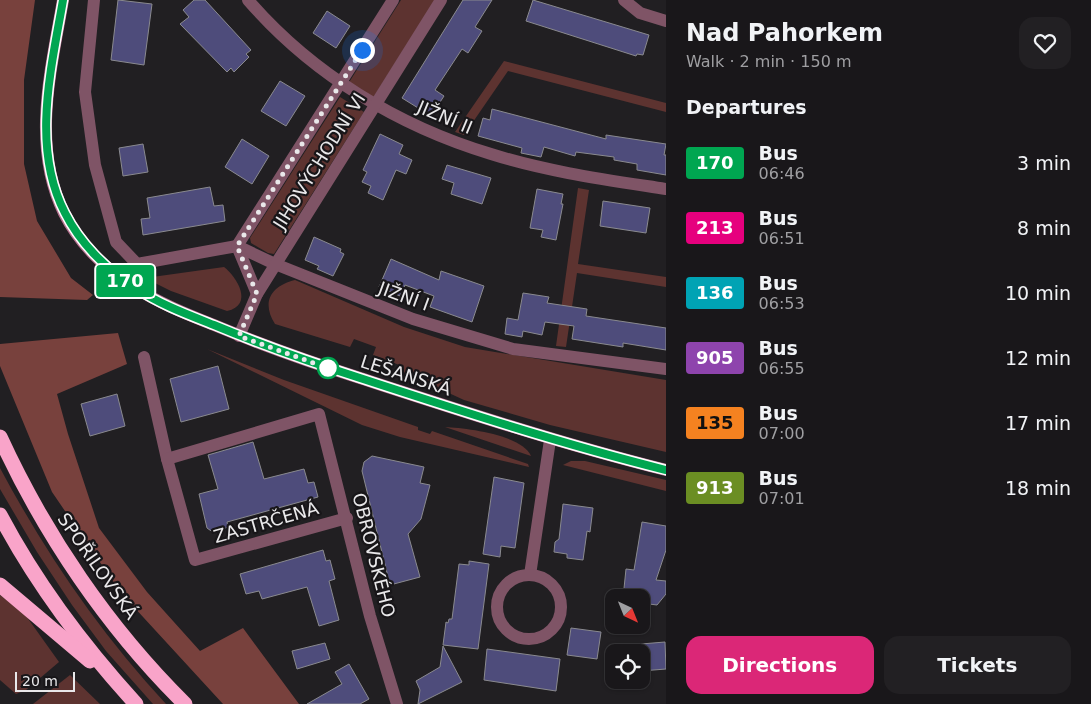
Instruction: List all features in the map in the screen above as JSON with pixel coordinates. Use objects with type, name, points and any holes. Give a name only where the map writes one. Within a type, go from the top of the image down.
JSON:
[{"type":"highway","name":"SPOŘILOVSKÁ","points":[[0,437],[36,508],[89,589],[138,652],[185,704]]},
{"type":"highway","points":[[0,515],[62,612],[136,704]]},
{"type":"highway","points":[[0,585],[123,690]]},
{"type":"street","name":"LEŠANSKÁ","points":[[63,0],[47,93],[45,133],[55,192],[65,214],[81,239],[98,258],[133,287],[167,306],[239,336],[333,370],[550,440],[666,470]]},
{"type":"street","points":[[94,0],[85,92],[95,166],[116,242],[137,264],[237,246],[257,294]]},
{"type":"street","name":"JIŽNÍ II","points":[[248,0],[272,28],[340,84],[430,132],[492,155],[584,177],[666,189]]},
{"type":"street","name":"JIHOVÝCHODNÍ VI","points":[[237,246],[393,0]]},
{"type":"street","name":"JIHOVÝCHODNÍ VI","points":[[239,336],[257,294],[441,0]]},
{"type":"street","points":[[624,0],[640,13],[666,21]]},
{"type":"street","name":"JIŽNÍ I","points":[[237,246],[276,264],[413,319],[512,349],[666,369]]},
{"type":"street","points":[[144,357],[167,459]]},
{"type":"street","name":"OBROVSKÉHO","points":[[167,459],[319,414],[347,518],[370,616],[397,704]]},
{"type":"street","points":[[530,575],[550,440]]},
{"type":"street","name":"ZASTRČENÁ","points":[[167,459],[195,560],[347,518]]},
{"type":"street","points":[[530,575],[540,577],[556,590],[561,610],[553,628],[541,636],[526,639],[515,636],[506,630],[500,621],[497,611],[498,600],[509,582],[519,577],[530,575]]},
{"type":"shaded area","points":[[0,0],[35,0],[24,80],[24,164],[37,221],[71,278],[93,295],[87,300],[0,297]]},
{"type":"shaded area","points":[[401,0],[435,0],[373,98],[348,84]]},
{"type":"shaded area","points":[[504,61],[666,103],[666,112],[508,71],[464,135],[455,132]]},
{"type":"shaded area","points":[[340,97],[364,112],[274,254],[268,253],[251,243],[250,238]]},
{"type":"shaded area","points":[[578,188],[589,190],[578,264],[666,277],[666,287],[577,273],[566,347],[556,346]]},
{"type":"shaded area","points":[[224,267],[238,284],[241,297],[240,303],[235,308],[227,311],[171,291],[145,278]]},
{"type":"shaded area","points":[[295,280],[404,327],[465,347],[666,380],[666,452],[550,425],[464,400],[401,371],[402,366],[373,355],[376,347],[354,339],[350,347],[275,324],[269,309],[271,296],[280,286]]},
{"type":"shaded area","points":[[118,333],[127,364],[57,394],[99,528],[147,592],[200,651],[243,628],[299,704],[223,704],[121,593],[52,492],[0,366],[0,344]]},
{"type":"shaded area","points":[[207,349],[284,380],[418,427],[418,430],[430,434],[432,431],[528,464],[529,467],[400,437],[362,425]]},
{"type":"shaded area","points":[[445,427],[480,431],[506,438],[526,449],[531,456]]},
{"type":"shaded area","points":[[571,461],[585,461],[666,480],[666,491],[563,465]]},
{"type":"shaded area","points":[[0,468],[55,562],[76,592],[119,649],[166,704],[153,704],[106,651],[72,605],[37,552],[0,489]]},
{"type":"shaded area","points":[[0,595],[24,613],[59,662],[26,690],[16,694],[0,680]]},
{"type":"shaded area","points":[[70,675],[100,704],[33,704]]},
{"type":"building","points":[[118,0],[152,4],[144,65],[111,60]]},
{"type":"building","points":[[194,0],[205,0],[251,50],[246,54],[249,57],[234,72],[231,68],[227,72],[180,24],[189,17],[183,10]]},
{"type":"building","points":[[463,0],[492,0],[475,27],[482,31],[468,53],[462,49],[435,90],[444,96],[431,116],[402,98]]},
{"type":"building","points":[[533,0],[649,35],[643,55],[637,54],[636,56],[526,21]]},
{"type":"building","points":[[327,11],[350,26],[336,48],[313,33]]},
{"type":"building","points":[[280,81],[305,96],[286,126],[261,111]]},
{"type":"building","points":[[492,109],[606,139],[606,135],[666,144],[664,155],[666,155],[666,175],[637,170],[637,164],[614,160],[614,157],[576,152],[575,156],[544,147],[541,157],[521,153],[522,148],[478,136],[483,118],[490,120]]},
{"type":"building","points":[[380,134],[403,145],[399,154],[412,160],[406,174],[396,170],[383,200],[368,193],[371,186],[362,182],[367,172],[363,170]]},
{"type":"building","points":[[242,139],[269,156],[252,184],[225,167]]},
{"type":"building","points":[[143,144],[148,172],[123,176],[119,148]]},
{"type":"building","points":[[447,165],[491,178],[482,204],[451,194],[454,183],[442,179]]},
{"type":"building","points":[[210,187],[214,206],[223,205],[225,221],[143,235],[141,219],[150,218],[147,198]]},
{"type":"building","points":[[537,189],[563,194],[561,204],[563,204],[556,240],[541,237],[543,230],[530,228]]},
{"type":"building","points":[[603,201],[650,208],[646,233],[600,226]]},
{"type":"building","points":[[314,237],[341,249],[340,252],[344,254],[333,276],[317,269],[319,266],[305,260]]},
{"type":"building","points":[[391,259],[439,280],[441,271],[484,286],[472,322],[430,307],[434,296],[405,285],[400,296],[379,287]]},
{"type":"building","points":[[523,293],[549,297],[547,303],[587,309],[586,316],[666,328],[666,350],[623,343],[623,347],[572,339],[574,326],[545,322],[542,335],[523,331],[522,337],[505,334],[507,318],[518,320]]},
{"type":"building","points":[[218,366],[229,409],[181,422],[170,379]]},
{"type":"building","points":[[117,394],[125,426],[90,436],[81,404]]},
{"type":"building","points":[[253,442],[264,479],[304,469],[308,483],[314,482],[318,497],[227,522],[228,527],[214,533],[207,528],[199,494],[218,489],[208,455]]},
{"type":"building","points":[[372,456],[424,467],[420,483],[430,485],[421,519],[408,534],[420,577],[390,585],[362,471],[364,462]]},
{"type":"building","points":[[494,477],[524,483],[515,548],[501,546],[500,557],[483,554]]},
{"type":"building","points":[[563,504],[593,508],[590,532],[587,531],[583,560],[567,558],[567,554],[554,552],[555,542],[559,539]]},
{"type":"building","points":[[642,522],[666,526],[666,550],[656,580],[666,581],[666,594],[657,605],[650,604],[650,589],[624,589],[626,569],[634,570]]},
{"type":"building","points":[[323,550],[326,561],[330,560],[335,579],[329,581],[339,620],[319,626],[307,587],[262,599],[259,591],[246,594],[240,574]]},
{"type":"building","points":[[469,561],[489,564],[478,649],[443,645],[446,622],[448,623],[449,619],[452,619],[459,564],[469,565]]},
{"type":"building","points":[[571,628],[601,632],[597,659],[567,655]]},
{"type":"building","points":[[665,642],[666,669],[650,670],[650,644],[641,644]]},
{"type":"building","points":[[325,643],[330,659],[297,669],[292,651]]},
{"type":"building","points":[[443,646],[462,682],[418,704],[420,690],[416,681],[440,667]]},
{"type":"building","points":[[487,649],[560,659],[556,691],[484,680]]},
{"type":"building","points":[[349,664],[369,699],[360,704],[307,704],[342,684],[335,672]]},
{"type":"bus line","name":"170","points":[[63,0],[47,93],[45,133],[49,162],[55,192],[65,214],[81,239],[115,274],[133,287],[167,306],[289,355],[550,440],[666,470]]},
{"type":"route","points":[[328,368],[333,370],[239,336],[257,294],[237,246],[362,50]]}]
